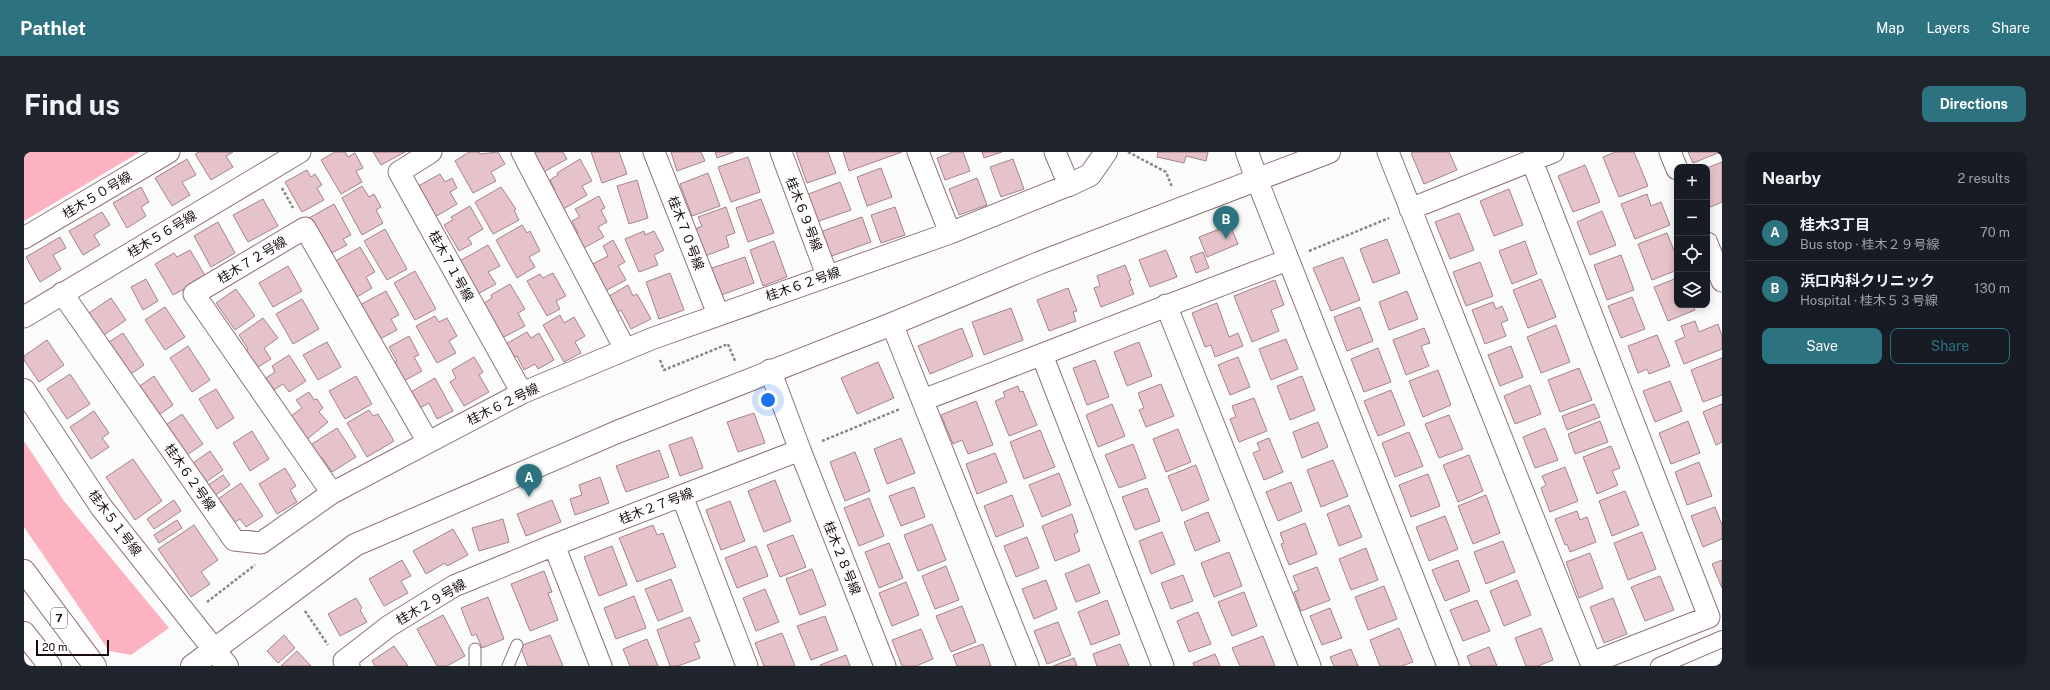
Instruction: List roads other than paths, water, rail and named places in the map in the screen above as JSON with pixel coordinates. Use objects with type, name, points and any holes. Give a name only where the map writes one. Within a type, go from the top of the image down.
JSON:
[{"type":"main road","points":[[1069,185],[1090,175],[1106,152]]},
{"type":"main road","points":[[1247,152],[1257,180]]},
{"type":"main road","points":[[192,666],[220,659],[293,592],[355,545],[617,432],[770,370],[892,324],[1039,264],[1329,152]]},
{"type":"main road","name":"桂木５１号線","points":[[24,390],[102,508],[220,659]]},
{"type":"main road","name":"7","points":[[24,571],[95,666]]},
{"type":"main road","points":[[24,633],[50,666]]},
{"type":"street","name":"桂木５０号線","points":[[24,238],[169,152]]},
{"type":"street","name":"桂木５６号線","points":[[24,317],[300,152]]},
{"type":"street","name":"桂木７１号線","points":[[431,152],[399,172],[522,393]]},
{"type":"street","points":[[522,152],[625,349]]},
{"type":"street","name":"桂木７０号線","points":[[654,152],[718,314]]},
{"type":"street","name":"桂木６９号線","points":[[781,152],[827,275]]},
{"type":"street","points":[[918,152],[950,233]]},
{"type":"street","points":[[1055,152],[1069,185]]},
{"type":"street","points":[[1388,152],[1591,663],[1709,617],[1532,161]]},
{"type":"street","points":[[1410,209],[1553,152]]},
{"type":"street","points":[[1670,152],[1675,164]]},
{"type":"street","points":[[1257,180],[1448,666]]},
{"type":"street","name":"桂木６２号線","points":[[62,293],[234,540],[261,543],[332,493],[522,393],[651,339],[827,275],[950,233],[1069,185]]},
{"type":"street","name":"桂木７２号線","points":[[332,493],[194,294],[305,228],[428,442]]},
{"type":"street","points":[[1710,251],[1722,281]]},
{"type":"street","points":[[923,400],[1042,355],[1166,305],[1288,260]]},
{"type":"street","points":[[1166,305],[1310,666]]},
{"type":"street","points":[[892,324],[1028,666]]},
{"type":"street","points":[[1042,355],[1163,666]]},
{"type":"street","points":[[770,370],[800,450]]},
{"type":"street","name":"桂木２７号線","points":[[554,546],[800,450]]},
{"type":"street","name":"桂木２８号線","points":[[800,450],[885,666]]},
{"type":"street","points":[[682,496],[747,666]]},
{"type":"street","points":[[554,546],[601,666]]},
{"type":"street","name":"桂木２９号線","points":[[346,663],[389,626],[454,586],[554,546]]},
{"type":"street","points":[[1659,666],[1722,639]]},
{"type":"lane","points":[[508,666],[517,645]]},
{"type":"lane","points":[[475,649],[475,666]]},
{"type":"place","name":"浜口内科クリニック","points":[[1226,239]]},
{"type":"place","name":"桂木3丁目","points":[[529,497]]}]
